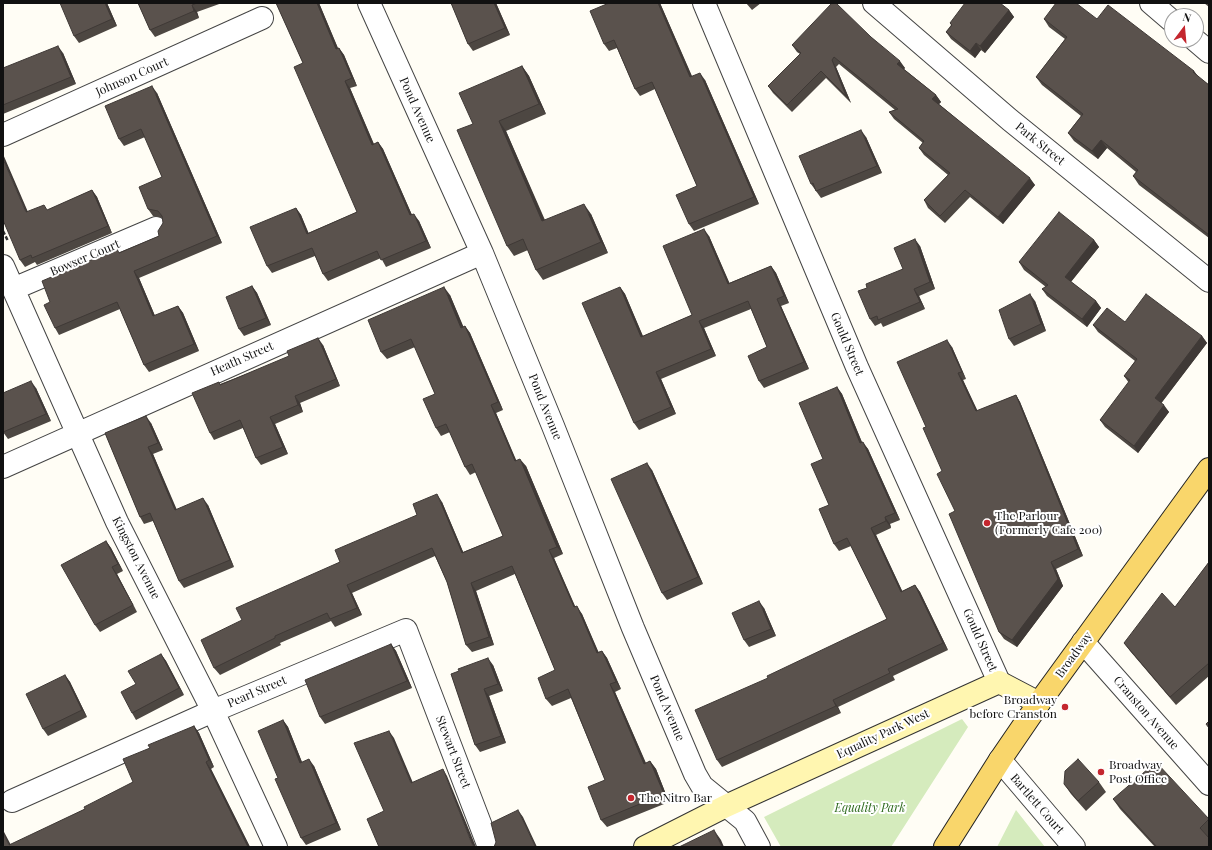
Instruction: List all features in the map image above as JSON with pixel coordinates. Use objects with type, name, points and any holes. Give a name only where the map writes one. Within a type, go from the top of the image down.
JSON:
[{"type":"main road","name":"Broadway","points":[[945,847],[1000,760],[1039,703],[1209,468]]},
{"type":"street","name":"Pond Avenue","points":[[369,3],[482,253],[553,426],[633,628],[695,774],[702,786],[745,821],[759,847]]},
{"type":"street","name":"Gould Street","points":[[704,3],[857,367],[999,682]]},
{"type":"street","name":"Park Street","points":[[874,3],[1010,120],[1209,281]]},
{"type":"street","points":[[1151,3],[1164,14]]},
{"type":"street","name":"Johnson Court","points":[[3,135],[262,18]]},
{"type":"street","name":"Bowser Court","points":[[13,288],[156,228]]},
{"type":"street","name":"Heath Street","points":[[3,467],[78,432],[482,253]]},
{"type":"street","name":"Kingston Avenue","points":[[3,266],[117,522],[213,711],[276,847]]},
{"type":"street","name":"Pearl Street","points":[[12,801],[213,711],[406,630],[417,658]]},
{"type":"street","name":"Cranston Avenue","points":[[1083,642],[1209,784]]},
{"type":"street","name":"Stewart Street","points":[[417,658],[489,847]]},
{"type":"street","points":[[999,682],[1039,703]]},
{"type":"street","name":"Equality Park West","points":[[645,847],[726,806],[999,682]]},
{"type":"street","name":"Bartlett Court","points":[[1000,760],[1074,847]]},
{"type":"green space","name":"Equality Park","points":[[962,719],[968,727],[891,847],[781,847],[764,817]]},
{"type":"green space","points":[[1016,810],[1045,847],[997,847]]},
{"type":"building","points":[[60,3],[105,3],[112,19],[74,36]]},
{"type":"building","points":[[138,3],[197,3],[192,5],[194,11],[150,30]]},
{"type":"building","points":[[276,3],[317,3],[336,49],[339,48],[352,78],[345,81],[372,145],[378,142],[410,215],[414,214],[426,241],[381,260],[377,251],[323,274],[312,248],[267,266],[250,227],[296,208],[307,234],[357,212],[294,67],[303,63]]},
{"type":"building","points":[[451,3],[494,3],[505,28],[468,44]]},
{"type":"building","points":[[609,3],[658,3],[690,77],[700,73],[754,197],[689,224],[676,195],[697,186],[652,82],[635,89],[614,40],[604,44],[590,11]]},
{"type":"building","points":[[832,3],[836,3],[871,37],[900,61],[897,64],[936,95],[932,99],[1030,178],[998,217],[965,190],[940,216],[924,200],[950,173],[919,148],[924,141],[889,112],[898,109],[834,57],[832,60],[846,96],[821,71],[787,105],[768,86],[801,53],[792,45]]},
{"type":"building","points":[[965,3],[1000,3],[1009,10],[980,46],[976,43],[970,51],[946,32],[952,25],[950,23]]},
{"type":"building","points":[[1056,3],[1076,3],[1097,19],[1108,5],[1194,71],[1193,72],[1209,85],[1209,235],[1133,176],[1138,170],[1101,140],[1092,151],[1068,133],[1083,114],[1036,77],[1067,37],[1044,19]]},
{"type":"building","points":[[58,46],[71,77],[3,105],[3,68]]},
{"type":"building","points":[[522,66],[539,104],[499,121],[542,221],[584,204],[601,242],[536,270],[523,239],[507,246],[457,130],[473,124],[459,93]]},
{"type":"building","points":[[152,86],[217,236],[134,271],[153,316],[178,306],[194,344],[144,365],[117,302],[55,328],[44,305],[50,302],[42,281],[117,249],[119,253],[159,236],[158,231],[163,223],[162,216],[158,211],[148,209],[139,187],[162,177],[141,129],[119,139],[105,106]]},
{"type":"building","points":[[861,130],[877,166],[816,191],[813,183],[811,184],[799,156]]},
{"type":"building","points":[[3,159],[26,212],[44,205],[47,210],[92,190],[108,226],[32,258],[31,255],[20,260],[3,220]]},
{"type":"building","points":[[1059,212],[1094,240],[1065,277],[1096,301],[1082,319],[1042,289],[1048,285],[1019,262]]},
{"type":"building","points":[[704,229],[728,284],[771,266],[784,296],[777,299],[804,362],[759,381],[748,356],[767,347],[748,301],[699,321],[711,349],[656,372],[671,407],[634,423],[582,303],[620,287],[641,337],[692,315],[663,246]]},
{"type":"building","points":[[915,239],[930,282],[914,289],[920,302],[878,320],[877,316],[870,319],[858,291],[867,288],[866,284],[903,269],[894,248]]},
{"type":"building","points":[[252,286],[266,318],[239,329],[226,297]]},
{"type":"building","points":[[444,287],[461,328],[465,326],[498,402],[491,405],[515,461],[520,459],[557,547],[549,550],[574,607],[577,606],[597,653],[602,651],[616,682],[610,684],[644,764],[650,761],[664,794],[601,820],[588,787],[605,780],[568,689],[546,699],[538,678],[555,670],[512,566],[471,583],[489,637],[466,645],[447,582],[432,548],[347,585],[357,608],[330,619],[327,613],[275,636],[275,638],[214,668],[201,640],[242,620],[236,608],[340,562],[335,550],[417,515],[413,504],[437,494],[462,553],[503,536],[472,464],[465,467],[446,424],[436,428],[423,399],[435,394],[411,339],[381,352],[368,320]]},
{"type":"building","points":[[1030,294],[1041,324],[1009,339],[999,310]]},
{"type":"building","points":[[1146,294],[1202,336],[1155,398],[1164,405],[1134,446],[1100,420],[1130,380],[1124,376],[1137,359],[1093,325],[1107,308],[1125,322]]},
{"type":"building","points":[[318,338],[336,379],[295,396],[298,405],[270,417],[283,447],[256,458],[240,420],[210,433],[192,393],[219,382],[220,385],[289,356],[287,351]]},
{"type":"building","points":[[947,340],[962,372],[958,373],[976,411],[1016,395],[1078,549],[1051,562],[1058,579],[1012,640],[999,632],[949,514],[955,511],[937,474],[942,471],[923,428],[926,427],[897,362]]},
{"type":"building","points":[[31,381],[46,414],[3,432],[3,393]]},
{"type":"building","points":[[837,387],[860,443],[863,442],[895,513],[885,517],[886,521],[871,528],[901,592],[915,585],[943,643],[888,669],[890,673],[833,700],[836,706],[717,760],[695,710],[768,678],[767,676],[887,619],[847,538],[834,544],[819,509],[829,505],[811,464],[823,459],[799,403]]},
{"type":"building","points":[[146,416],[158,443],[148,447],[175,510],[203,498],[230,560],[179,581],[150,513],[140,517],[105,433]]},
{"type":"building","points":[[647,463],[698,577],[662,593],[611,479]]},
{"type":"building","points":[[106,541],[118,564],[112,567],[133,605],[95,625],[61,565]]},
{"type":"building","points":[[1209,562],[1209,663],[1170,697],[1124,643],[1162,593],[1175,607]]},
{"type":"building","points":[[759,601],[771,629],[744,640],[732,613]]},
{"type":"building","points":[[391,644],[407,681],[320,717],[305,680]]},
{"type":"building","points":[[161,654],[179,688],[132,713],[121,692],[136,684],[128,671]]},
{"type":"building","points":[[488,658],[498,684],[484,689],[501,736],[475,745],[451,674],[459,671],[458,669]]},
{"type":"building","points":[[65,675],[82,710],[43,729],[26,694]]},
{"type":"building","points":[[283,720],[300,763],[309,759],[336,823],[301,838],[275,779],[278,778],[258,731]]},
{"type":"building","points":[[1209,721],[1209,728],[1206,724]]},
{"type":"building","points":[[194,726],[209,760],[206,762],[248,847],[3,847],[3,833],[9,845],[85,809],[84,807],[133,782],[123,759],[150,748],[148,745]]},
{"type":"building","points":[[389,731],[411,783],[443,769],[474,847],[379,847],[367,819],[384,811],[354,743]]},
{"type":"building","points":[[1078,759],[1099,782],[1078,801],[1064,784],[1065,771]]},
{"type":"building","points":[[1156,762],[1209,819],[1200,828],[1209,838],[1209,847],[1157,847],[1113,799]]},
{"type":"building","points":[[518,810],[535,846],[494,847],[496,842],[491,823]]},
{"type":"building","points":[[714,830],[722,847],[679,847]]},
{"type":"place","name":"The Parlour (Formerly Cafe 200)","points":[[987,523]]},
{"type":"place","name":"Broadway before Cranston","points":[[1065,707]]},
{"type":"place","name":"Broadway Post Office","points":[[1101,772]]},
{"type":"place","name":"The Nitro Bar","points":[[631,798]]}]
